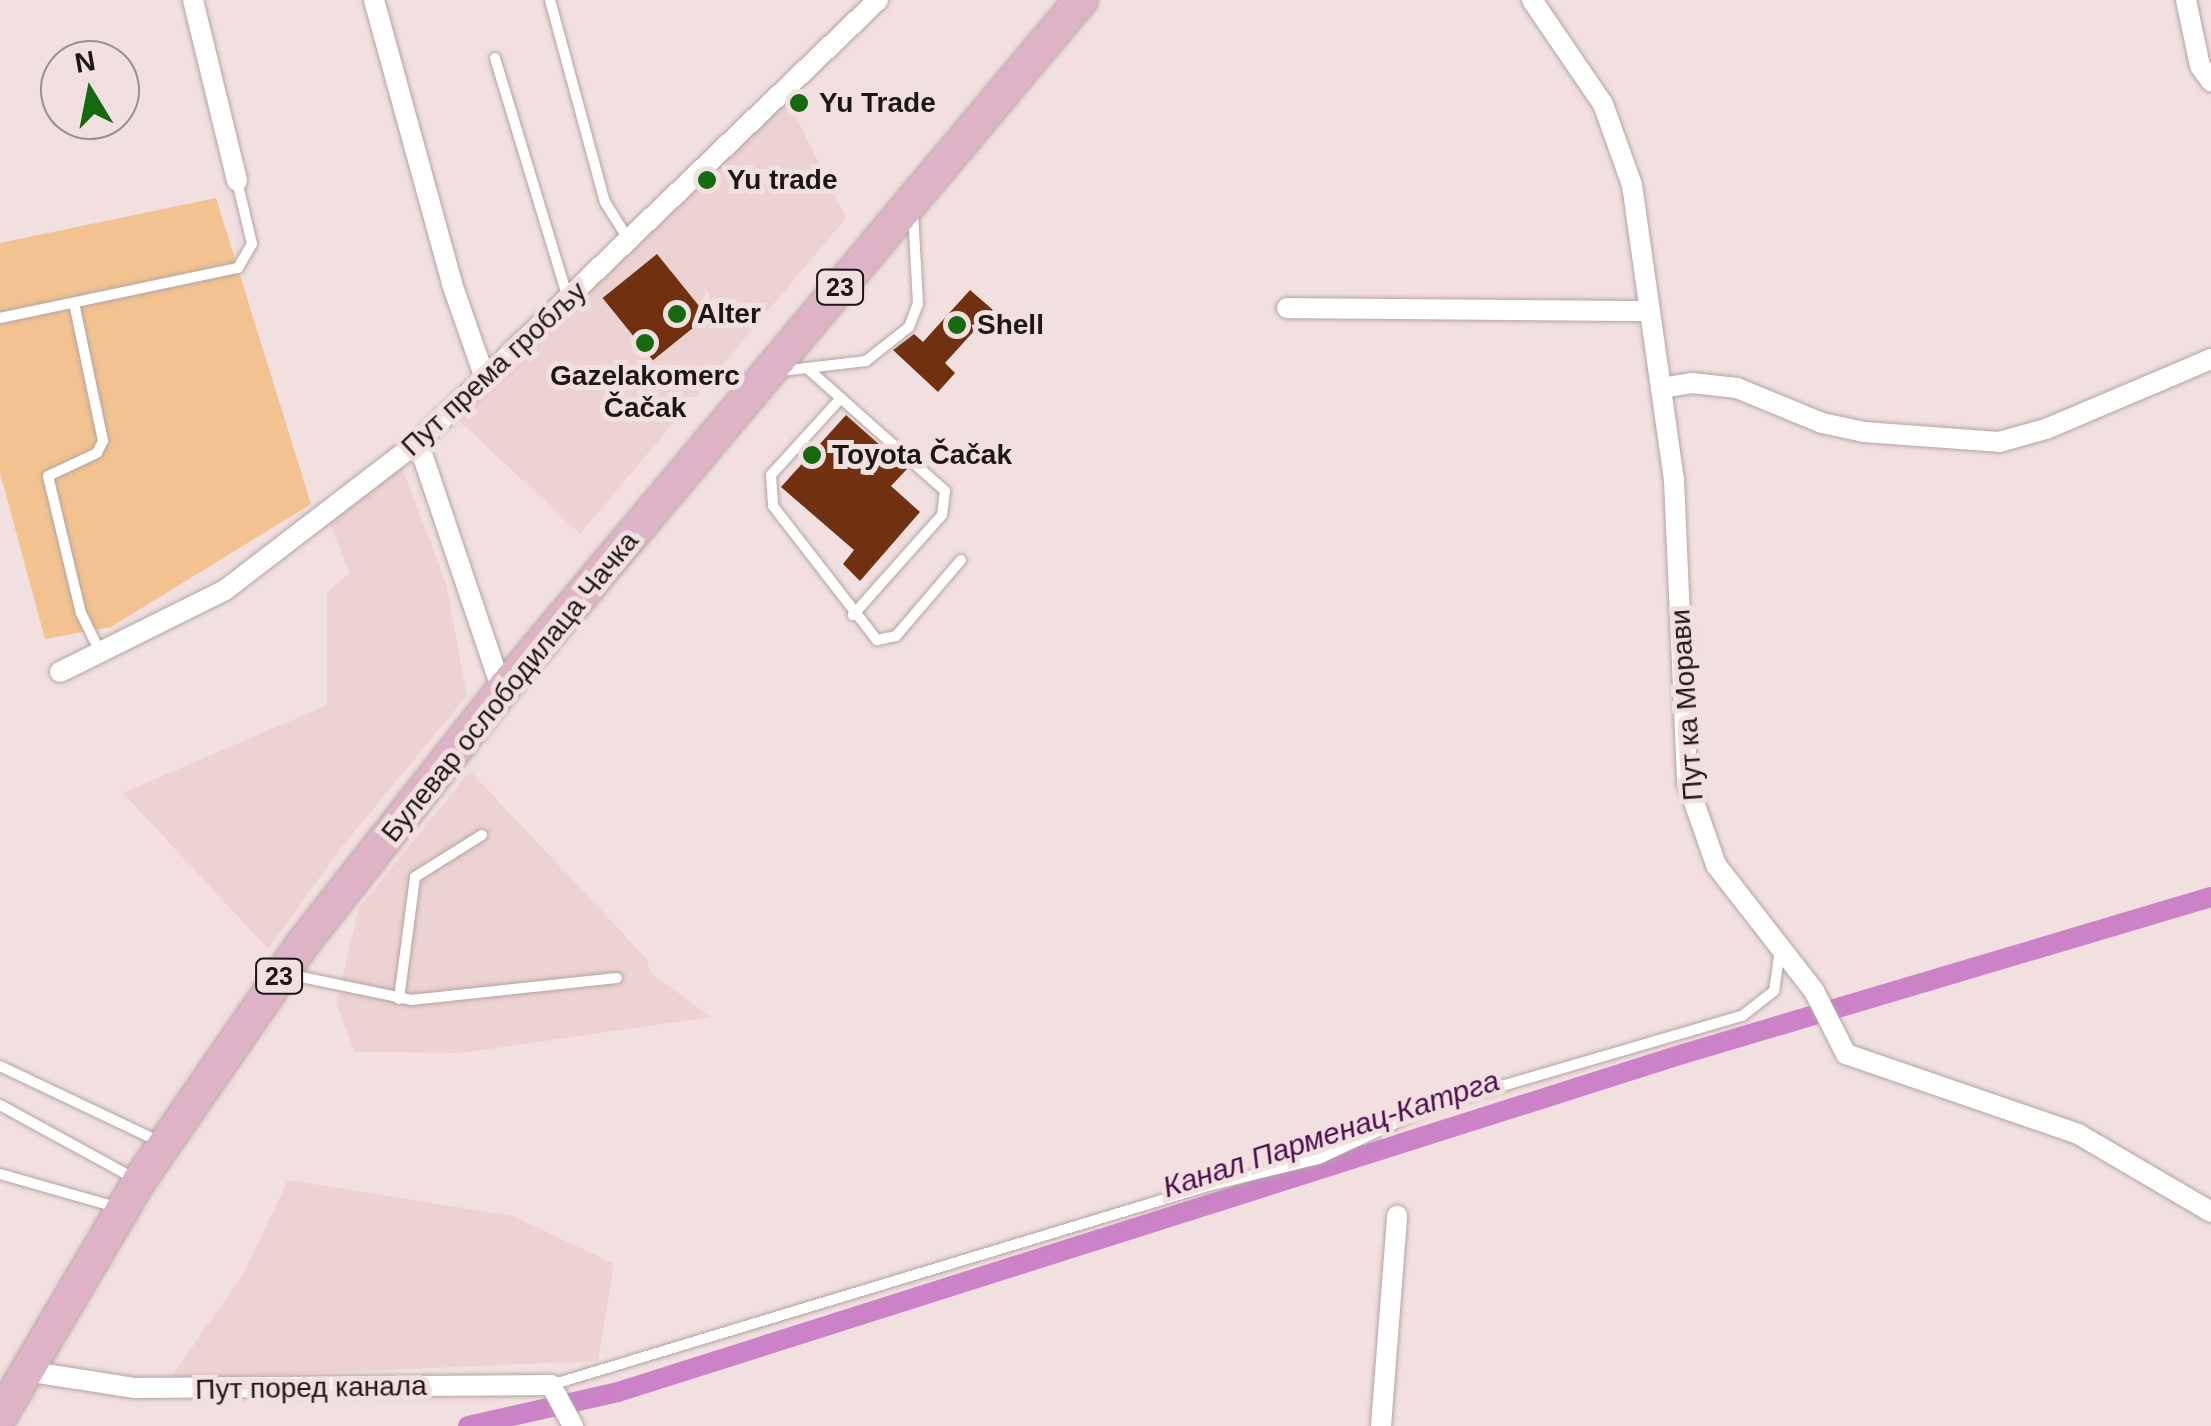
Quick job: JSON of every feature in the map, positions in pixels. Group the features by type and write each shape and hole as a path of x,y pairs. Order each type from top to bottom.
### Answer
{"main road":[{"name":"Булевар ослободилаца Чачка","path":"0,1418 130,1195 281,972 502,690 1081,0"}],"street":[{"path":"192,0 237,181"},
{"path":"374,0 452,284 486,378"},
{"name":"Пут према гробљу","path":"60,672 225,590 418,442 630,243 878,0"},
{"name":"Пут ка Морави","path":"1532,0 1603,104 1623,146 1674,480 1689,796 1716,865 1821,1004 1831,1031 1861,1064 2078,1134 2211,1212"},
{"path":"2186,0 2200,66 2211,80"},
{"path":"1286,308 1650,311"},
{"path":"1661,388 1692,383 1737,388 1836,426 1999,442 2116,402 2211,358"},
{"path":"418,442 502,690"},
{"path":"1381,1426 1397,1216"},
{"name":"Пут поред канала","path":"26,1370 87,1384 157,1389 554,1389"},
{"path":"554,1389 571,1423"}],"lane":[{"path":"550,0 605,202 630,243"},
{"path":"495,58 569,300"},
{"path":"0,318 244,265 252,244 237,181"},
{"path":"768,374 866,361 909,326 918,304 913,201"},
{"path":"74,303 103,440 97,453 48,476 81,613 100,652"},
{"path":"807,368 942,484 946,498 942,515 854,615"},
{"path":"842,398 771,476 768,492 871,638 890,639 960,560"},
{"path":"399,999 415,877 432,860 482,835"},
{"path":"554,1389 1208,1186 1320,1159 1430,1107 1742,1016 1774,991 1780,949"},
{"path":"281,972 399,999 455,1000 617,978"},
{"path":"0,1066 164,1144"},
{"path":"0,1105 130,1195"},
{"path":"0,1174 130,1195"}],"shaded area":[{"path":"786,96 846,218 580,534 455,417"},
{"path":"216,198 311,504 111,627 45,639 0,473 0,243"},
{"path":"402,468 446,583 467,696 344,844 268,949 123,793 327,705 327,592 350,573 328,520"},
{"path":"470,771 646,958 651,973 711,1017 461,1053 355,1052 336,1004 359,908"},
{"path":"288,1180 513,1216 614,1264 598,1361 170,1379 245,1271"}],"building":[{"path":"657,254 707,316 653,360 603,298"},
{"path":"970,290 993,310 945,363 955,373 938,392 893,350 914,334 923,342"},
{"path":"846,415 907,469 891,486 920,512 860,581 843,564 854,550 781,487"}],"waterway":[{"name":"Канал Парменац-Катрга","path":"468,1426 618,1392 1683,1054 2211,897"}],"place":[{"name":"Yu Trade","path":"799,103"},
{"name":"Yu trade","path":"707,180"},
{"name":"Alter","path":"677,314"},
{"name":"Shell","path":"957,325"},
{"name":"Gazelakomerc Čačak","path":"645,343"},
{"name":"Toyota Čačak","path":"812,455"}]}
